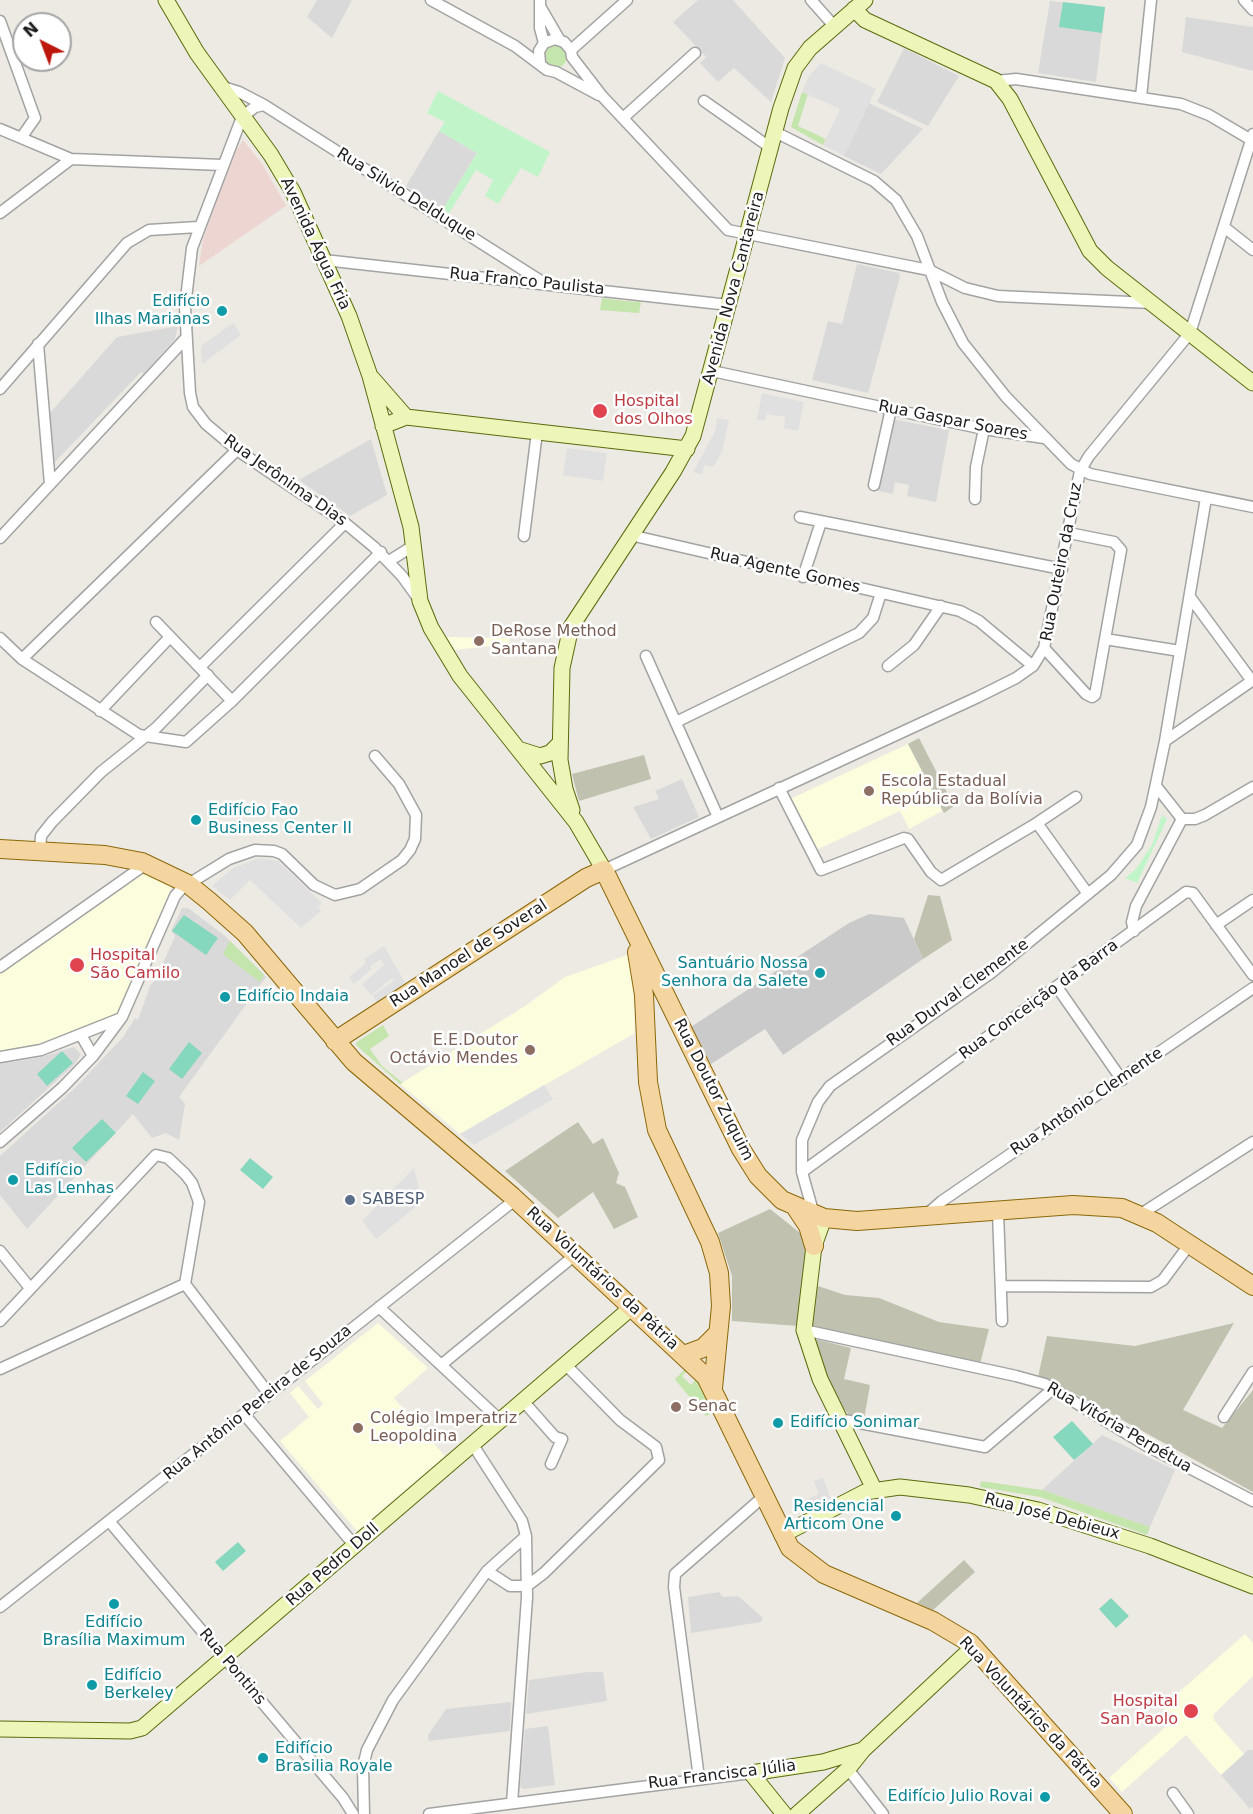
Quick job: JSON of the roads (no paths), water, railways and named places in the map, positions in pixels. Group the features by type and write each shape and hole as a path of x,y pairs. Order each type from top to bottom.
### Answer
{"main road":[{"name":"Avenida Água Fria","path":"166,0 219,86 293,192 358,338 370,376 413,546 420,601 427,620 451,664 528,762"},
{"name":"Avenida Nova Cantareira","path":"576,822 561,773 560,743 566,642 582,607 673,472 697,426 775,132 798,63 860,5"},
{"path":"860,5 865,20 996,81 1010,99 1090,251 1151,303 1253,383"},
{"name":"Avenida Água Fria","path":"370,376 406,417"},
{"path":"383,426 406,417 687,449"},
{"path":"666,447 674,460 673,472"},
{"path":"518,749 540,756 550,753 560,743"},
{"name":"Rua Doutor Zuquim","path":"528,762 576,822 604,870 748,1162 766,1186 796,1208 819,1217 857,1221 1090,1205 1122,1208 1141,1214 1253,1286"},
{"name":"Rua Voluntários da Pátria","path":"0,849 105,855 146,864 188,884 245,933 335,1041 366,1073 516,1199 574,1256 684,1355 713,1388 763,1497 790,1548 824,1574 933,1621 973,1647 1123,1814"},
{"name":"Rua Manoel de Soveral","path":"335,1041 586,878 604,870"},
{"path":"638,939 636,947 643,978 651,1103 665,1150 706,1232 715,1259 721,1292 713,1388"},
{"path":"796,1208 808,1226 814,1246"},
{"path":"819,1217 804,1330 811,1357 874,1489"},
{"name":"Rua Pedro Doll","path":"0,1729 120,1731 142,1728 524,1402 630,1308"},
{"path":"684,1355 703,1348 718,1333"},
{"name":"Rua José Debieux","path":"782,1535 874,1489 900,1487 969,1495 1038,1510 1150,1546 1253,1586"},
{"name":"Rua Francisca Júlia","path":"751,1773 823,1762 862,1750 973,1647"},
{"path":"797,1814 848,1769 862,1750"},
{"path":"823,1762 833,1782"},
{"path":"751,1773 784,1814"}],"street":[{"path":"556,72 567,67 571,54 627,0"},
{"path":"811,0 835,27"},
{"path":"1141,97 1151,0"},
{"path":"1244,0 1253,10"},
{"path":"435,1 515,46 547,70 556,72 602,96"},
{"path":"540,2 542,47 540,63"},
{"path":"540,2 559,39 602,96 728,230 929,270 953,284 998,296 1151,303"},
{"path":"0,21 35,118 21,138"},
{"path":"515,46 542,47 559,39"},
{"path":"623,118 695,53"},
{"path":"996,81 1016,79 1141,97 1193,108 1252,139"},
{"name":"Rua Silvio Delduque","path":"219,86 239,92 264,105 547,285"},
{"path":"704,101 771,148"},
{"path":"242,117 255,107 264,105"},
{"name":"Rua Jerônima Dias","path":"242,117 198,228 186,289 186,338 193,407 206,424 237,450 345,523 381,552 420,601"},
{"path":"0,129 71,159 222,165"},
{"path":"775,132 874,181 896,200 917,236 948,317 963,343 990,379 1044,438"},
{"name":"Rua Outeiro da Cruz","path":"604,870 978,698 1016,678 1033,666 1044,648 1062,569 1080,471 1089,456 1190,333 1252,139"},
{"path":"0,213 71,159"},
{"path":"1224,227 1253,250"},
{"path":"0,389 127,243 149,230 198,228"},
{"name":"Rua Franco Paulista","path":"324,260 729,305"},
{"path":"0,538 186,338"},
{"path":"38,344 50,484"},
{"name":"Rua Gaspar Soares","path":"712,371 984,429 1044,438 1080,471"},
{"path":"874,485 891,409"},
{"path":"975,499 976,467 984,429"},
{"path":"524,536 537,432"},
{"path":"22,659 237,450"},
{"path":"1080,471 1253,507"},
{"name":"Rua Durval Clemente","path":"819,1217 802,1172 802,1140 809,1120 830,1086 991,973 1126,861 1137,845 1145,828 1165,741 1206,498"},
{"path":"800,517 1062,569"},
{"path":"803,577 821,522"},
{"path":"40,851 40,836 52,822 101,772 145,737 204,671 345,523"},
{"path":"1044,648 1092,697 1096,694 1120,547 1114,542 1069,533"},
{"name":"Rua Agente Gomes","path":"630,535 803,577 941,606 979,621 1033,666"},
{"path":"389,561 413,546"},
{"path":"0,638 22,659 100,711 145,737 185,742 192,739 381,552"},
{"path":"676,722 859,633 873,618 881,592"},
{"path":"1165,741 1252,681 1190,597"},
{"path":"888,666 914,645 941,606"},
{"path":"156,622 232,700"},
{"path":"100,711 170,637"},
{"path":"1105,639 1180,651"},
{"path":"646,656 718,817"},
{"path":"0,1143 62,1088 93,1056 122,1017 175,896 188,884 229,859 263,849 282,854 314,885 335,895 360,889 386,873 410,850 415,839 416,815 399,784 375,756"},
{"path":"1156,786 1182,819"},
{"path":"1182,819 1195,819 1204,815 1253,786"},
{"path":"779,788 821,870 904,838 908,839 931,872 941,880 1076,798"},
{"path":"1134,931 1132,922 1136,906 1182,819"},
{"path":"1037,823 1088,894"},
{"path":"0,967 146,864"},
{"name":"Rua Conceição da Barra","path":"802,1172 1189,891 1253,975"},
{"path":"1216,925 1253,900"},
{"path":"1057,987 1122,1080"},
{"name":"Rua Antônio Clemente","path":"922,1218 942,1200 1122,1080 1253,988"},
{"path":"0,1058 41,1050 122,1017"},
{"path":"81,1035 93,1056"},
{"path":"1141,1214 1253,1142"},
{"path":"0,1321 156,1155 168,1158 192,1183 199,1202 185,1284 269,1394"},
{"name":"Rua Antônio Pereira de Souza","path":"0,1607 516,1199"},
{"path":"998,1212 1002,1321"},
{"path":"1001,1286 1151,1287 1163,1280 1189,1245"},
{"path":"0,1251 30,1288"},
{"path":"441,1365 574,1256"},
{"path":"0,1369 185,1284"},
{"path":"379,1307 501,1421"},
{"name":"Rua Vitória Perpétua","path":"804,1330 1016,1376 1054,1388 1147,1446 1253,1501"},
{"path":"487,1571 510,1586 527,1586 640,1480 660,1456 656,1447 620,1420 566,1365"},
{"path":"1224,1417 1253,1372"},
{"path":"839,1419 985,1447 1054,1388"},
{"path":"524,1402 555,1437 562,1439 551,1464"},
{"path":"244,1414 355,1546"},
{"path":"473,1445 522,1521 526,1536 527,1586 512,1803"},
{"path":"699,1778 674,1587 675,1574 763,1497"},
{"name":"Rua Pontins","path":"109,1521 353,1814"},
{"path":"364,1814 363,1767 376,1729 393,1700 487,1571 526,1536"},
{"path":"848,1769 883,1814"},
{"name":"Rua Francisca Júlia","path":"429,1814 751,1773"},
{"path":"1173,1793 1188,1814"}],"place":[{"name":"Edifício Ilhas Marianas","path":"222,311"},
{"name":"Hospital dos Olhos","path":"600,411"},
{"name":"DeRose Method Santana","path":"479,641"},
{"name":"Escola Estadual República da Bolívia","path":"869,791"},
{"name":"Edifício Fao Business Center II","path":"196,820"},
{"name":"Hospital São Camilo","path":"77,965"},
{"name":"Santuário Nossa Senhora da Salete","path":"820,973"},
{"name":"Edifício Indaia","path":"225,997"},
{"name":"E.E.Doutor Octávio Mendes","path":"530,1050"},
{"name":"Edifício Las Lenhas","path":"13,1180"},
{"name":"SABESP","path":"350,1200"},
{"name":"Senac","path":"676,1407"},
{"name":"Edifício Sonimar","path":"778,1423"},
{"name":"Colégio Imperatriz Leopoldina","path":"358,1428"},
{"name":"Residencial Articom One","path":"896,1516"},
{"name":"Edifício Brasília Maximum","path":"114,1604"},
{"name":"Edifício Berkeley","path":"92,1685"},
{"name":"Hospital San Paolo","path":"1191,1711"},
{"name":"Edifício Brasilia Royale","path":"263,1758"},
{"name":"Edifício Julio Rovai","path":"1045,1797"}]}
